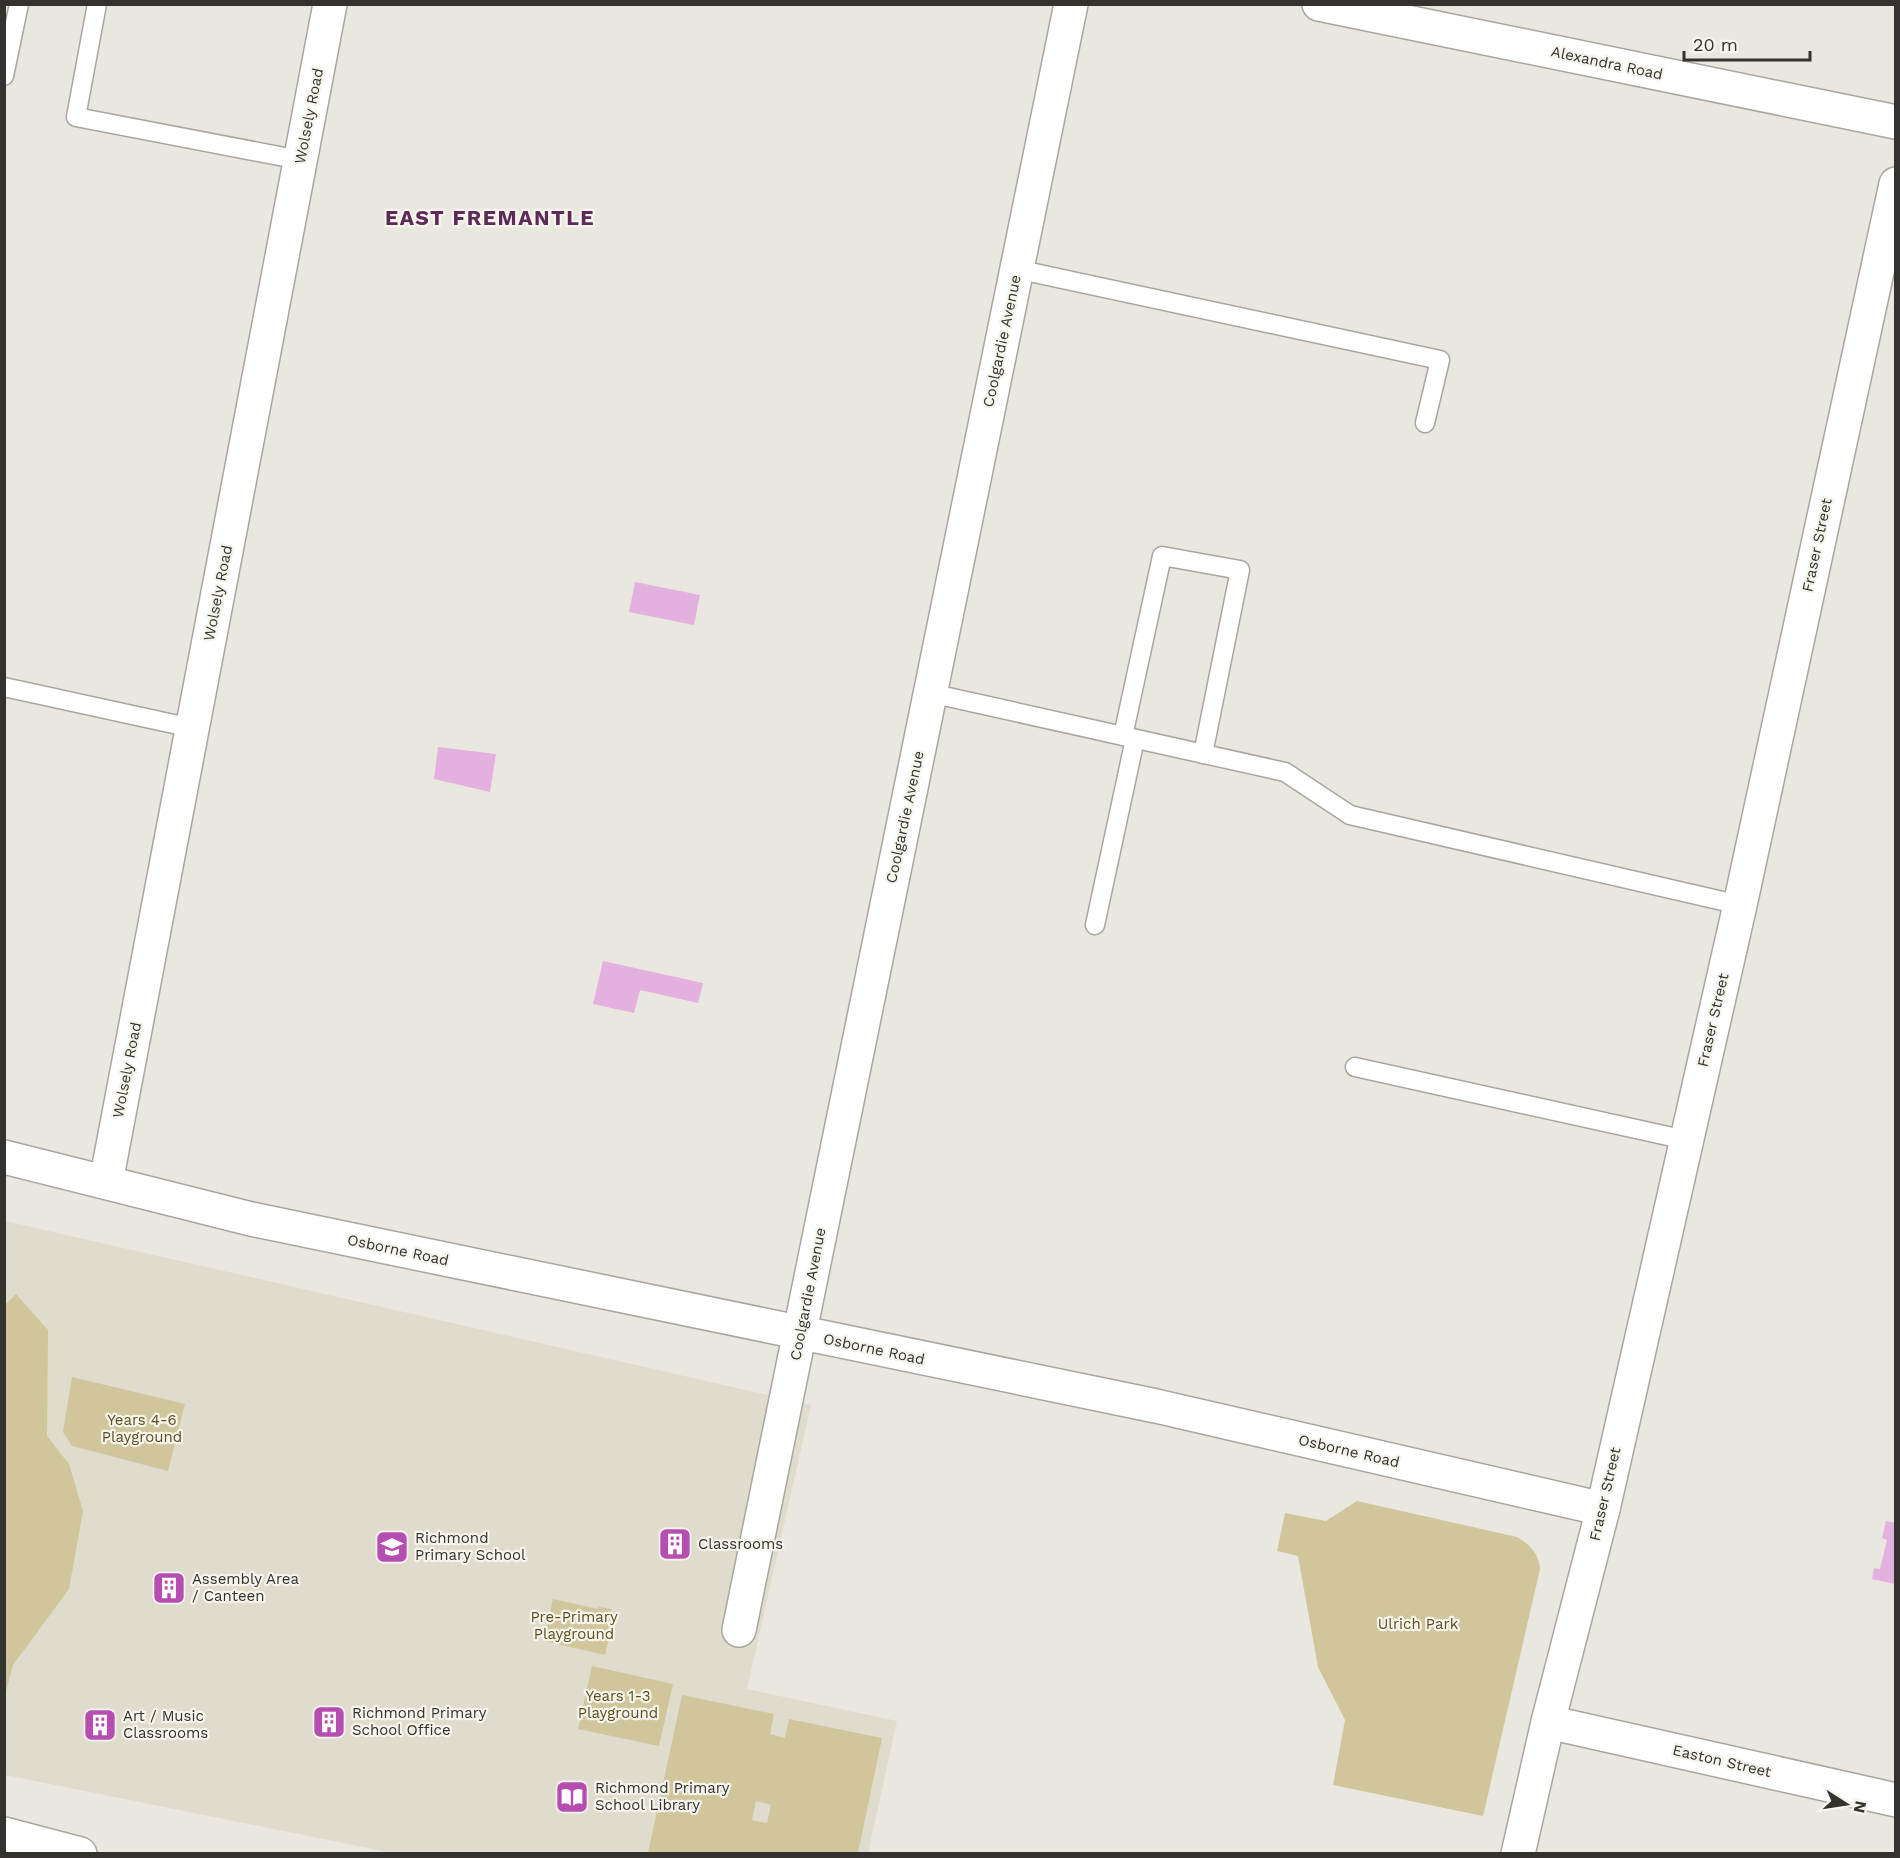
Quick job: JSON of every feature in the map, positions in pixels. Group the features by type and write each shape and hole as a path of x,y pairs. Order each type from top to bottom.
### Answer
{"street":[{"name":"Wolsely Road","path":"106,1182 330,4"},
{"name":"Coolgardie Avenue","path":"739,1630 1071,4"},
{"name":"Alexandra Road","path":"1319,4 1896,122"},
{"name":"Fraser Street","path":"1518,1854 1548,1722 1603,1509 1740,905 1896,184"},
{"name":"Osborne Road","path":"4,1157 251,1219 1156,1406 1603,1509"},
{"name":"Easton Street","path":"1548,1722 1896,1800"},
{"path":"4,1834 80,1854"}],"lane":[{"path":"4,76 19,4"},
{"path":"97,4 75,117 300,160"},
{"path":"1016,269 1440,360 1425,423"},
{"path":"1095,924 1162,556 1239,570 1203,754"},
{"path":"4,687 192,728"},
{"path":"930,693 1285,772 1350,815 1740,905"},
{"path":"1355,1067 1686,1140"}],"shaded area":[{"path":"635,582 700,595 694,625 629,612"},
{"path":"438,747 496,754 490,792 434,779"},
{"path":"603,961 703,983 698,1003 640,990 634,1013 593,1004"},
{"name":"Richmond Primary School","path":"5,1221 811,1405 747,1689 897,1721 868,1853 393,1853 5,1775"},
{"path":"1886,1521 1895,1523 1895,1584 1872,1579 1874,1568 1880,1569 1887,1540 1882,1538"}],"green space":[{"path":"16,1294 48,1330 47,1436 69,1464 83,1511 69,1589 13,1665 5,1695 4,1306"},
{"name":"Years 4-6 Playground","path":"72,1377 185,1404 168,1471 72,1446 63,1432"},
{"name":"Ulrich Park","path":"1357,1501 1517,1537 1530,1546 1538,1558 1540,1569 1483,1816 1333,1785 1345,1720 1318,1667 1298,1556 1277,1551 1285,1513 1326,1521"},
{"name":"Pre-Primary Playground","path":"553,1599 598,1609 599,1607 611,1609 615,1612 605,1655 544,1641"},
{"name":"Years 1-3 Playground","path":"592,1666 673,1684 659,1746 578,1729"},
{"path":"682,1695 774,1714 770,1734 785,1738 789,1719 882,1738 858,1853 648,1853","holes":["756,1801 771,1805 767,1823 752,1820"]}],"place":[{"name":"Classrooms","path":"675,1544"},
{"name":"Richmond Primary School","path":"392,1547"},
{"name":"Assembly Area / Canteen","path":"169,1588"},
{"name":"Richmond Primary School Office","path":"329,1722"},
{"name":"Art / Music Classrooms","path":"100,1725"},
{"name":"Richmond Primary School Library","path":"572,1797"}],"district":[{"name":"EAST FREMANTLE","path":"490,217"}]}
